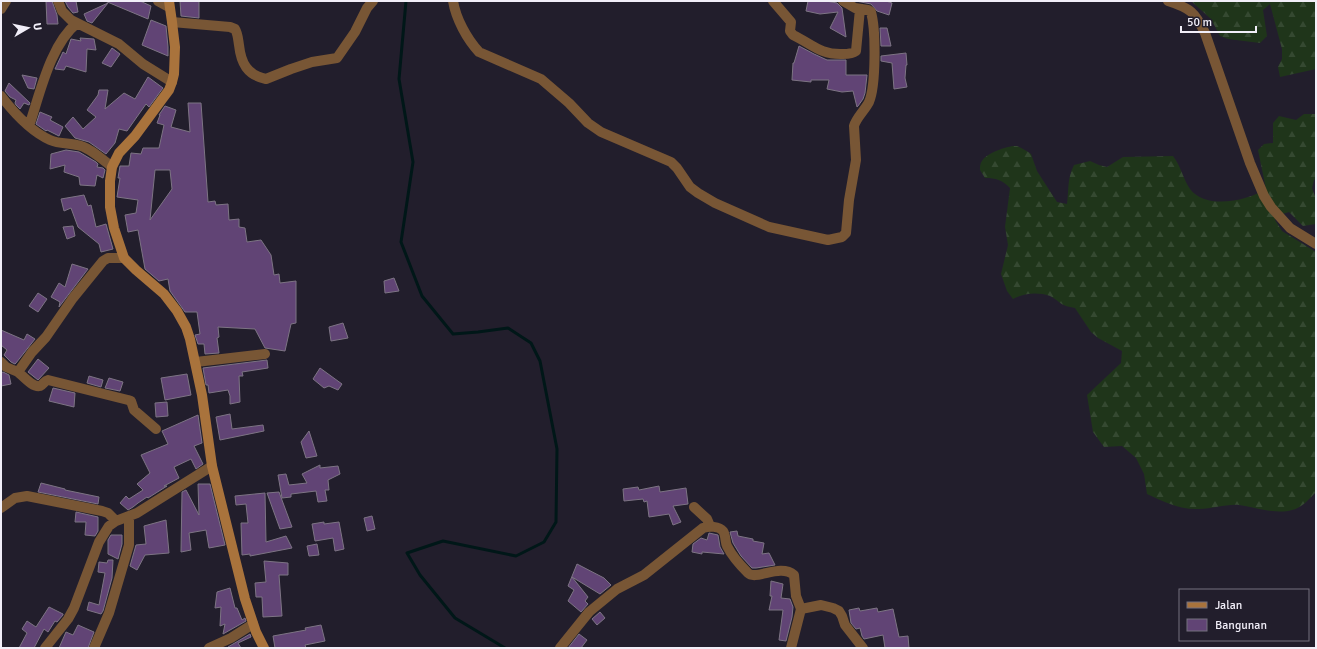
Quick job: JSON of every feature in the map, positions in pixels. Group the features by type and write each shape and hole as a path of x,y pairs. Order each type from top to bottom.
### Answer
{"street":[{"path":"1,9 6,1"},
{"path":"58,1 62,11 67,17 77,24 119,44 143,64 172,82"},
{"path":"158,1 169,4 175,64 172,82 169,90 135,136 119,152 112,167 110,180 110,207 114,228 124,258 164,294 177,311 186,327 196,362 212,466 245,599 264,648"},
{"path":"172,22 230,27 235,29 238,35 240,57 244,64 253,74 266,79 312,62 337,58 355,32 367,8 373,1"},
{"path":"453,1 461,24 472,44 479,52 542,79 569,103 588,123 601,132 671,162 694,190 715,203 769,227 828,240 842,237 846,233 849,200 856,160 854,123 869,102 872,93 874,62 872,13 870,11 855,8 843,1"},
{"path":"773,1 791,22 790,31 793,35 821,51 834,54 852,53 856,51 860,9"},
{"path":"1168,1 1186,7 1194,14 1206,33 1250,164 1264,196 1271,207 1290,228 1316,244"},
{"path":"29,126 58,45 68,31 77,24"},
{"path":"1,96 14,113 49,140 64,144 82,146 112,167"},
{"path":"18,372 32,352 46,337 73,298 103,261 108,258 124,258"},
{"path":"196,362 265,354"},
{"path":"1,362 6,367 18,372 30,383 37,386 40,386 48,380 128,400 132,402 134,410 156,430"},
{"path":"45,648 68,619 74,608 106,530 116,520 129,517 137,513 212,466"},
{"path":"1,508 15,498 27,496 102,511 116,520"},
{"path":"694,507 707,519 710,526"},
{"path":"94,648 108,613 129,545 129,517"},
{"path":"560,648 589,612 617,589 644,575 703,528 710,526 720,529 723,532 727,545 734,558 749,574 756,576 771,571 779,571 794,575 796,596 801,609 791,648"},
{"path":"801,609 821,605 839,611 846,625 863,648"},
{"path":"209,648 231,638 254,624"}],"green space":[{"path":"1191,1 1316,1 1316,69 1280,77 1278,67 1282,59 1282,49 1270,4 1263,10 1267,36 1260,43 1228,39 1220,36 1211,19"},
{"path":"1304,114 1316,114 1316,179 1314,180 1312,188 1316,199 1316,224 1303,226 1289,212 1276,216 1275,220 1282,231 1316,252 1316,492 1305,503 1296,509 1279,512 1239,505 1192,509 1172,505 1147,494 1144,474 1136,458 1122,446 1104,447 1093,432 1087,395 1121,363 1122,351 1098,338 1091,332 1075,308 1068,307 1050,296 1040,294 1027,294 1013,299 1007,291 1001,274 1008,245 1005,227 1010,188 999,180 985,178 980,170 981,163 984,158 998,150 1017,146 1031,154 1037,171 1057,202 1067,204 1069,180 1074,165 1090,161 1107,167 1123,157 1173,156 1190,189 1197,196 1206,200 1216,201 1238,200 1266,189 1258,150 1264,144 1273,143 1273,123 1279,116 1296,120"}],"building":[{"path":"46,1 52,1 57,15 58,24 47,24"},
{"path":"65,1 76,1 78,12 73,13"},
{"path":"105,1 140,1 151,6 148,19"},
{"path":"180,1 199,1 199,18 181,16"},
{"path":"808,1 826,1 837,3 842,8 846,37 830,28 838,12 820,14 806,11"},
{"path":"856,1 886,1 892,3 889,15 877,11 871,4"},
{"path":"108,3 92,23 87,21 84,14"},
{"path":"151,20 166,26 168,56 142,45"},
{"path":"880,28 887,28 891,46 881,46"},
{"path":"80,38 94,39 96,50 87,49 86,72 66,66 64,70 55,69 63,52 66,54 71,39 81,41"},
{"path":"799,46 827,60 846,60 846,75 867,75 865,93 863,99 857,107 853,91 842,92 827,89 829,80 811,80 811,82 792,80 793,63"},
{"path":"112,48 120,54 111,67 102,63"},
{"path":"906,53 907,65 905,78 907,87 894,89 892,63 881,61 881,56"},
{"path":"22,75 37,78 34,89 28,88"},
{"path":"148,77 163,88 149,107 146,104 127,131 119,129 115,143 106,154 89,142 75,138 65,126 73,117 83,129 96,117 87,110 98,95 99,90 108,90 105,109 124,93 135,99"},
{"path":"9,83 30,103 29,105 24,103 20,109 16,105 16,100 10,97 5,91"},
{"path":"188,103 201,103 208,202 215,201 216,205 228,204 229,220 239,219 239,227 245,228 247,242 261,240 271,255 274,275 279,274 280,283 296,281 296,323 291,324 285,351 265,348 255,329 218,327 219,337 217,338 219,353 205,354 204,344 198,344 195,335 200,334 197,312 185,312 170,291 168,279 159,281 145,269 138,230 128,232 125,215 136,213 138,200 117,197 120,166 129,166 131,153 141,154 143,148 159,148 164,125 157,123 159,115 165,106 176,110 171,127 190,132","holes":["155,170 170,170 172,189 150,220"]},
{"path":"40,112 52,117 50,120 63,127 59,136 47,130 46,131 36,124"},
{"path":"66,150 79,152 96,162 98,164 97,167 105,170 103,178 97,175 95,186 80,185 79,177 64,172 65,165 50,169 51,154"},
{"path":"84,195 88,206 91,205 96,227 106,224 113,249 101,252 99,244 78,227 71,208 64,211 61,199"},
{"path":"73,226 75,236 67,239 63,227"},
{"path":"72,264 88,269 59,307 60,302 51,297 59,283 65,287"},
{"path":"394,278 399,291 385,293 384,281"},
{"path":"38,293 47,299 38,312 29,306"},
{"path":"343,323 348,338 331,341 329,327"},
{"path":"1,330 24,340 27,334 35,339 15,364 4,355 7,350 1,345"},
{"path":"38,359 49,368 38,380 28,372"},
{"path":"267,360 268,368 242,372 243,376 239,376 240,402 230,404 228,390 209,393 203,368"},
{"path":"320,368 342,384 338,390 329,386 324,388 313,379"},
{"path":"3,372 9,375 11,384 1,386 1,373"},
{"path":"187,374 191,395 165,400 161,378"},
{"path":"89,376 103,380 101,387 87,383"},
{"path":"109,378 123,382 120,391 105,388"},
{"path":"53,388 75,393 74,407 49,401"},
{"path":"167,402 168,416 156,417 155,403"},
{"path":"230,414 232,429 263,425 264,431 220,440 216,417"},
{"path":"198,415 202,443 194,446 203,464 196,469 191,459 174,467 179,478 128,510 120,503 126,496 129,499 143,490 137,484 150,473 141,455 168,444 162,431"},
{"path":"309,431 317,456 306,458 301,442"},
{"path":"320,465 320,468 338,466 340,474 328,480 329,490 325,490 327,501 318,502 316,491 291,494 291,497 282,498 278,475 286,474 289,485 307,483 302,474"},
{"path":"41,483 99,497 98,504 38,492"},
{"path":"198,484 210,484 225,545 209,548 206,530 189,533 191,550 181,552 182,492 186,490 199,515"},
{"path":"659,486 660,492 686,488 688,504 673,506 681,522 673,525 669,514 649,517 647,501 644,502 643,499 624,501 623,489 638,487 639,490"},
{"path":"279,492 292,527 280,529 267,493"},
{"path":"265,493 266,542 286,536 292,548 250,556 250,554 242,555 241,523 248,523 246,504 236,505 235,496"},
{"path":"76,512 98,517 98,531 95,536 85,535 86,522 75,522"},
{"path":"372,516 375,529 367,531 364,518"},
{"path":"166,520 169,553 145,555 137,570 130,566 136,545 146,544 144,526"},
{"path":"324,522 324,524 339,522 344,549 335,551 333,538 315,541 312,524"},
{"path":"737,531 738,536 764,543 762,554 769,553 775,565 752,568 741,556 733,543 730,532"},
{"path":"709,533 718,535 720,547 724,554 702,552 702,554 692,552 693,544 701,538 707,540"},
{"path":"111,535 122,535 122,544 118,559 108,554 108,540"},
{"path":"317,544 319,555 309,556 307,546"},
{"path":"108,560 113,560 112,578 101,614 87,610 89,602 99,605 105,573 98,572 99,562 107,563"},
{"path":"264,561 288,563 288,575 279,575 282,616 263,617 262,597 256,597 255,583 266,582"},
{"path":"577,564 604,578 611,585 600,594 572,577 588,597 585,601 588,604 581,612 568,601 574,590 568,586"},
{"path":"771,581 783,584 781,598 790,599 793,607 786,641 779,640 783,610 769,610 772,596 770,596"},
{"path":"230,588 235,608 237,608 242,620 245,618 246,621 223,634 225,624 220,626 221,607 215,608 217,592"},
{"path":"49,607 63,615 57,622 55,621 48,632 44,629 34,648 19,648 27,633 22,629 27,621 36,627"},
{"path":"859,608 860,611 877,608 878,612 893,609 899,637 908,636 909,648 885,648 883,635 864,639 860,628 856,629 851,623 849,610"},
{"path":"600,612 605,618 597,625 592,619"},
{"path":"78,625 94,632 88,648 59,648 66,632 73,635"},
{"path":"321,625 325,641 305,645 306,648 275,648 273,636 306,630 305,628"},
{"path":"250,634 251,637 238,643 241,648 228,647"},
{"path":"579,634 587,640 581,648 568,648"}],"waterway":[{"path":"406,1 399,79 413,162 401,242 422,296 453,334 508,328 531,343 540,361 557,449 556,522 544,542 516,556 443,541 407,553 420,575 455,618 505,648"}]}
